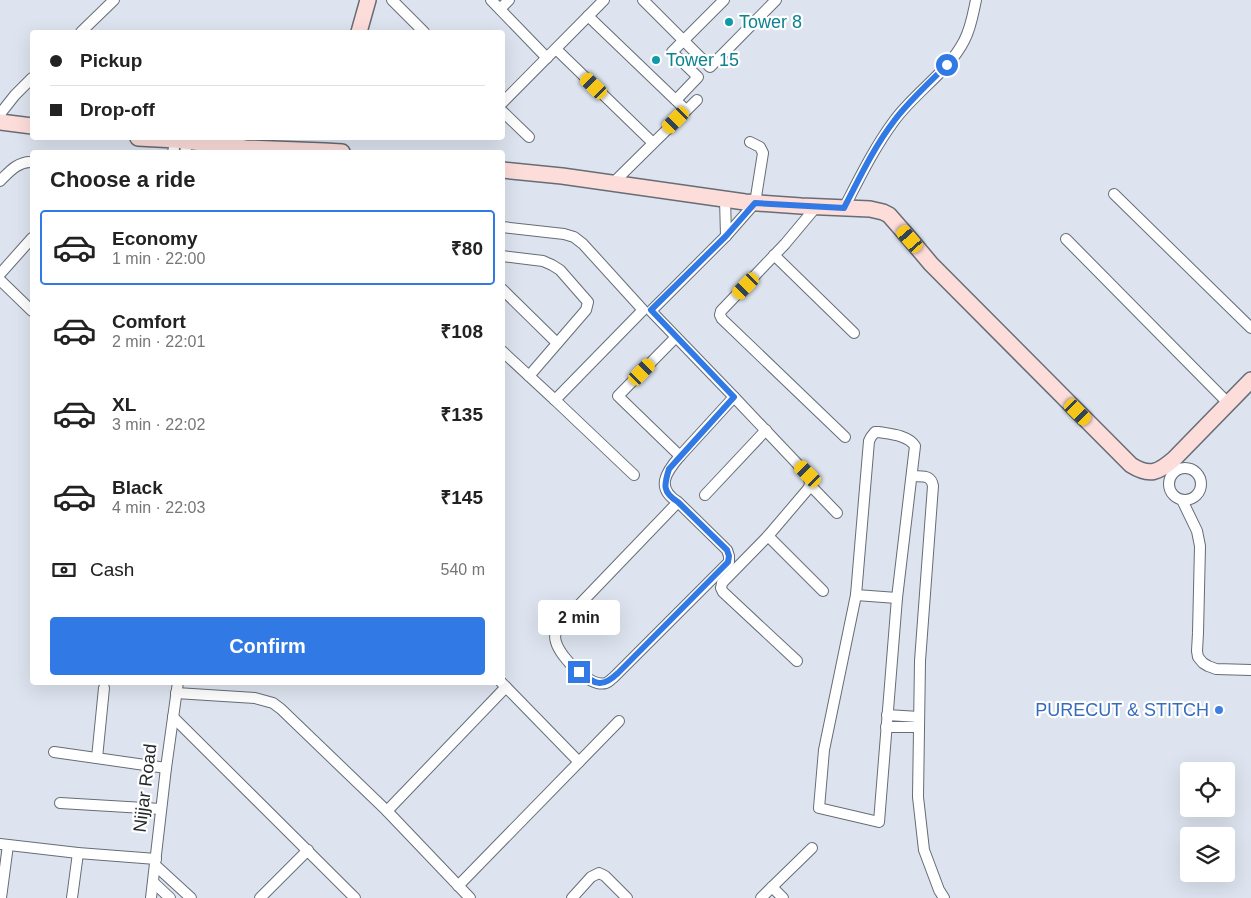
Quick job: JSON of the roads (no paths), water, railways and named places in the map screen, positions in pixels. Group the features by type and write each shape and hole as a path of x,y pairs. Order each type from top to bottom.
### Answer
{"street":[{"path":"83,30 114,0"},
{"path":"359,30 368,0"},
{"path":"392,0 422,30"},
{"path":"490,0 547,58"},
{"path":"500,10 509,0"},
{"path":"505,100 604,0"},
{"path":"643,0 710,67 776,0"},
{"path":"676,100 698,77 672,52 724,0"},
{"path":"844,208 880,141 894,120 947,65 960,47 970,27 976,0"},
{"path":"588,16 686,110"},
{"path":"556,49 653,143"},
{"path":"0,114 30,80"},
{"path":"613,183 697,100"},
{"path":"505,113 529,137"},
{"path":"0,122 30,126"},
{"path":"148,140 181,147 326,147"},
{"path":"750,142 760,147 763,153 755,203 726,236 651,310 808,474 810,479 808,489 768,536 722,583 721,588 797,661"},
{"path":"0,181 16,166 26,161 30,162"},
{"path":"505,170 755,203 870,209 889,215 931,264 1131,466 1147,472 1154,472 1164,467 1174,466 1191,469 1196,472 1201,481 1197,496 1193,499 1182,500 1173,495 1168,485 1174,466 1228,403 1251,380"},
{"path":"1114,194 1251,328"},
{"path":"725,199 726,236"},
{"path":"816,207 720,315 845,437"},
{"path":"505,227 564,234 574,238 583,244 643,310 556,400"},
{"path":"1066,239 1228,403"},
{"path":"0,274 30,240"},
{"path":"774,255 854,334"},
{"path":"505,256 543,261 552,265 560,270 588,300 586,310 529,376"},
{"path":"0,280 30,309"},
{"path":"505,293 557,343"},
{"path":"676,337 618,396 680,456"},
{"path":"505,353 634,475"},
{"path":"678,502 558,627 555,637 558,649 573,666 592,681 606,683 613,678 728,562 727,550 678,502 665,491 665,480 669,469 734,397"},
{"path":"705,495 766,430"},
{"path":"878,432 904,438 914,443 912,476 897,598 879,822 818,808 824,750 856,595 869,441 872,435 878,432"},
{"path":"912,476 929,478 933,486 920,661 918,797 924,850 942,894 930,898"},
{"path":"810,485 837,512"},
{"path":"1182,500 1197,531 1200,546 1198,657 1203,663 1216,669 1251,670"},
{"path":"768,536 824,591"},
{"path":"856,595 897,598"},
{"name":"Nijjar Road","path":"151,898 178,685"},
{"path":"387,811 504,685 579,762"},
{"path":"97,758 104,688"},
{"path":"176,694 255,698 273,703 387,811 470,898"},
{"path":"887,715 919,722"},
{"path":"173,717 355,898"},
{"path":"458,886 619,722"},
{"path":"886,726 919,722"},
{"path":"54,752 166,768"},
{"path":"60,803 161,809"},
{"path":"1,898 4,844 155,862 191,898"},
{"path":"761,898 812,848"},
{"path":"260,898 308,850"},
{"path":"72,898 78,853"},
{"path":"572,898 591,877 599,873 605,876 627,898"},
{"path":"153,882 170,898"},
{"path":"772,887 783,898"}],"place":[{"name":"Tower 8","path":"729,22"},
{"name":"Tower 15","path":"656,60"},
{"name":"PURECUT & STITCH","path":"1219,710"}]}
